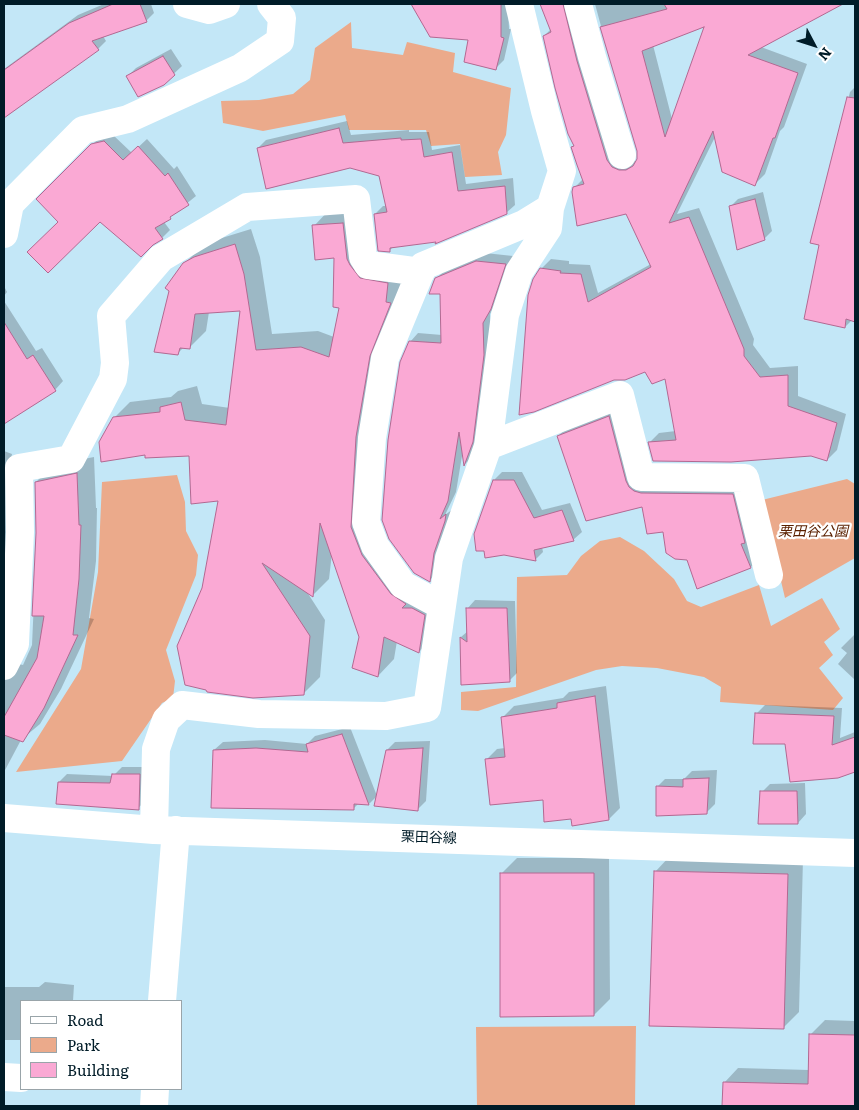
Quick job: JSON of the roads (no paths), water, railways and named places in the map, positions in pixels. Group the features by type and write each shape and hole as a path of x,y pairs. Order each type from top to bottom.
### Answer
{"street":[{"path":"187,4 209,10 226,4"},
{"path":"4,234 10,204 83,130 128,119 240,68 280,41 282,18 271,4"},
{"path":"162,1000 165,830 156,749 166,720 182,705 260,714 386,716 427,708 449,558 488,446 505,315 519,272 548,228 550,208 562,171 545,111 519,4"},
{"path":"578,4 622,155"},
{"path":"4,666 14,644 20,532 19,468 71,459 113,379 116,363 111,316 160,258 247,207 356,198 363,257 368,265 421,272"},
{"path":"442,606 403,584 375,546 366,522 372,438 385,358 423,266 524,224 550,208"},
{"path":"488,446 620,395 641,477 745,478 769,575"},
{"name":"栗田谷線","path":"4,818 165,830 855,852"},
{"path":"4,1076 20,1078"}],"park label":[{"name":"栗田谷公園","path":"813,532"}]}
